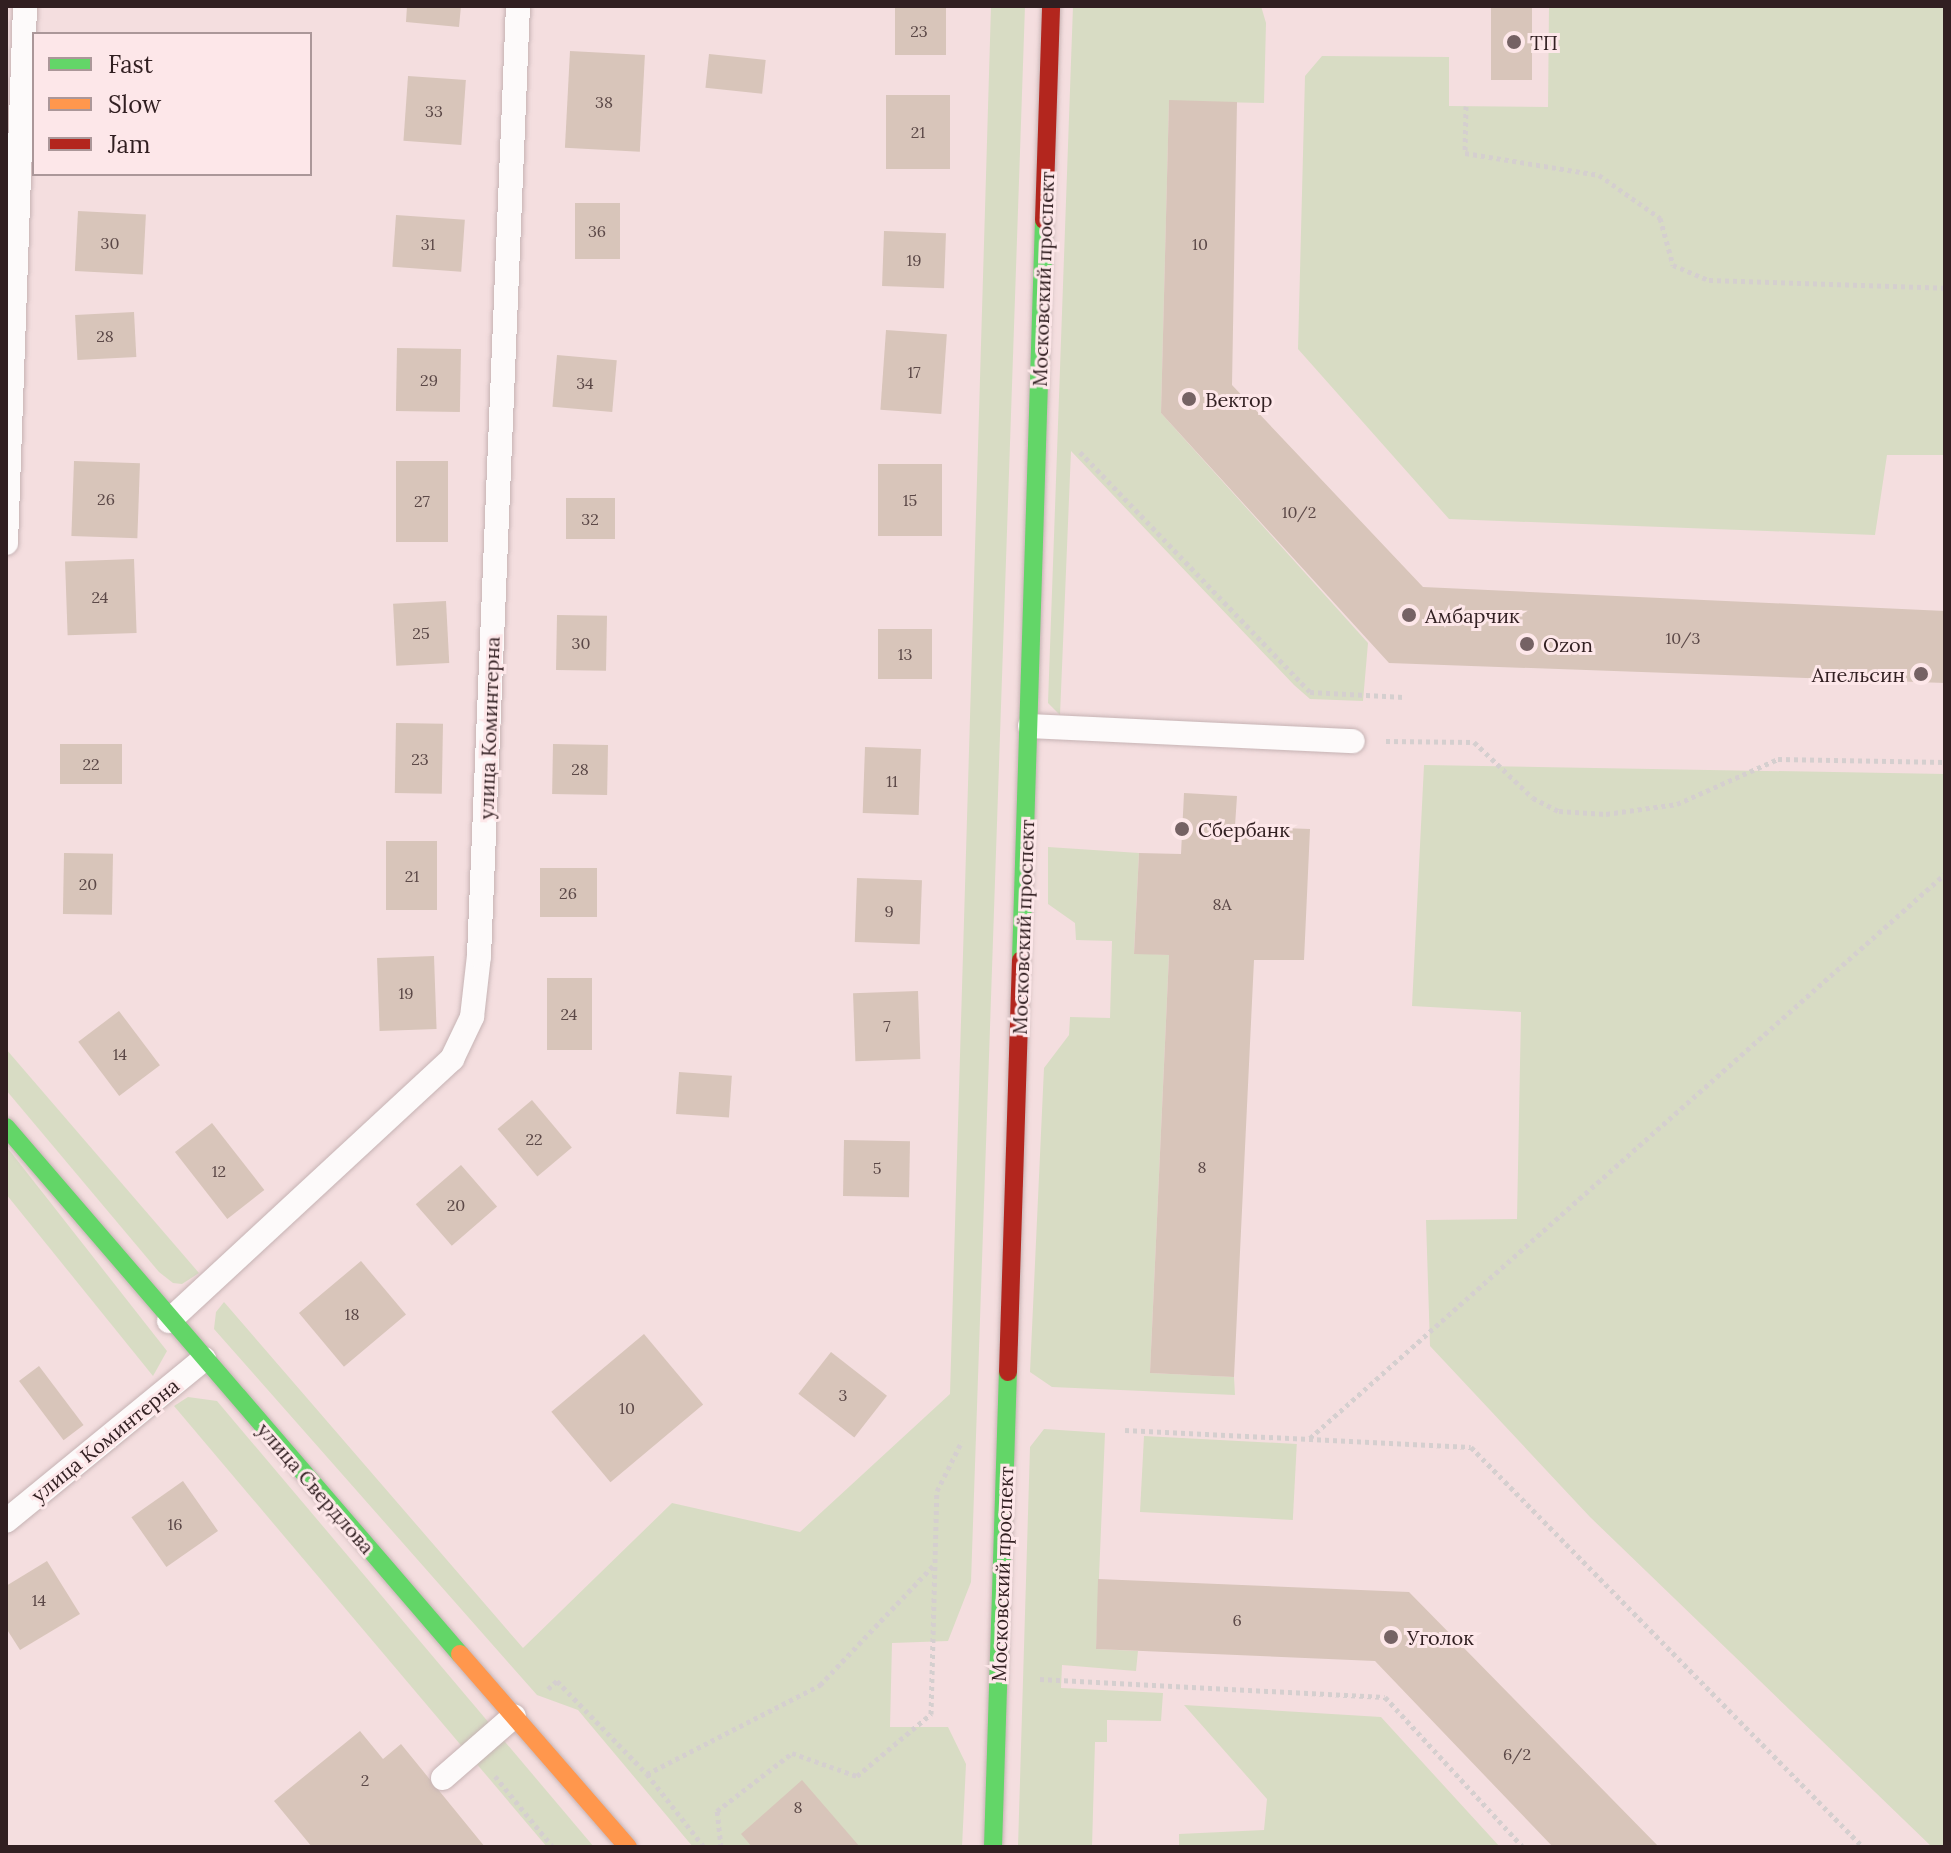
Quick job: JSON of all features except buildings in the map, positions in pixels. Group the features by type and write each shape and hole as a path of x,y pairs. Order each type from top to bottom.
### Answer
{"street":[{"name":"Московский проспект","path":"993,1847 1051,6"},
{"name":"улица Свердлова","path":"6,1127 169,1321 628,1847"}],"lane":[{"path":"6,543 25,6"},
{"name":"улица Коминтерна","path":"169,1321 452,1059 472,1017 479,956 518,6"},
{"path":"1030,726 1353,741"},
{"name":"улица Коминтерна","path":"6,1521 204,1359"},
{"path":"443,1778 514,1716"}],"path":[{"path":"1466,106 1465,153 1599,175 1660,218 1673,265 1709,280 1945,288"},
{"path":"1079,451 1310,692 1404,697"},
{"path":"1353,741 1474,742 1533,798 1559,811 1606,814 1677,804 1778,759 1945,762"},
{"path":"1309,1438 1945,874"},
{"path":"721,1847 717,1811 792,1753 857,1776 931,1714 937,1491 962,1441 962,1426"},
{"path":"1125,1430 1471,1447 1863,1847"},
{"path":"647,1774 820,1685 934,1564"},
{"path":"1035,1678 1385,1697 1523,1847"},
{"path":"514,1716 557,1681 647,1774 704,1847"},
{"path":"474,1751 553,1847"}],"green space":[{"path":"991,6 1025,6 971,1582 948,1641 892,1643 890,1727 948,1727 966,1764 962,1847 693,1847 578,1710 537,1695 214,1329 216,1312 224,1302 523,1648 672,1503 800,1532 950,1394"},
{"path":"1073,6 1261,6 1266,23 1264,103 1169,101 1161,413 1368,643 1363,701 1310,699 1071,451 1060,715 1048,703"},
{"path":"1549,6 1945,6 1945,455 1887,455 1875,535 1449,519 1298,349 1305,76 1322,56 1449,57 1449,106 1548,107"},
{"path":"1424,765 1945,774 1945,1847 1932,1847 1590,1517 1430,1346 1426,1220 1517,1219 1521,1012 1412,1006"},
{"path":"1048,847 1139,853 1134,953 1169,955 1150,1373 1234,1377 1235,1395 1052,1387 1030,1372 1044,1068 1069,1035 1070,1017 1110,1018 1112,941 1076,940 1075,923 1048,904"},
{"path":"6,1049 199,1273 182,1284 173,1283 159,1272 6,1090"},
{"path":"6,1146 167,1351 153,1376 6,1194"},
{"path":"188,1397 217,1401 594,1847 547,1847 174,1406"},
{"path":"1044,1429 1105,1433 1096,1649 1138,1651 1136,1671 1062,1665 1061,1688 1163,1693 1161,1721 1107,1720 1107,1742 1095,1742 1092,1847 1018,1847 1030,1447"},
{"path":"1144,1436 1297,1444 1293,1520 1140,1512"},
{"path":"1184,1705 1381,1717 1500,1847 1179,1847 1179,1834 1264,1830 1267,1799"}],"traffic: fast":[{"path":"1021,960 1044,220"},
{"path":"6,1127 460,1654"},
{"path":"993,1847 1008,1372"}],"traffic: slow":[{"path":"460,1654 628,1847"}],"traffic: jam":[{"path":"1044,220 1051,6"},
{"path":"1008,1372 1021,960"}],"place":[{"name":"ТП","path":"1514,42"},
{"name":"Вектор","path":"1189,399"},
{"name":"Амбарчик","path":"1409,615"},
{"name":"Ozon","path":"1527,644"},
{"name":"Апельсин","path":"1921,674"},
{"name":"Сбербанк","path":"1182,829"},
{"name":"Уголок","path":"1391,1637"}]}
